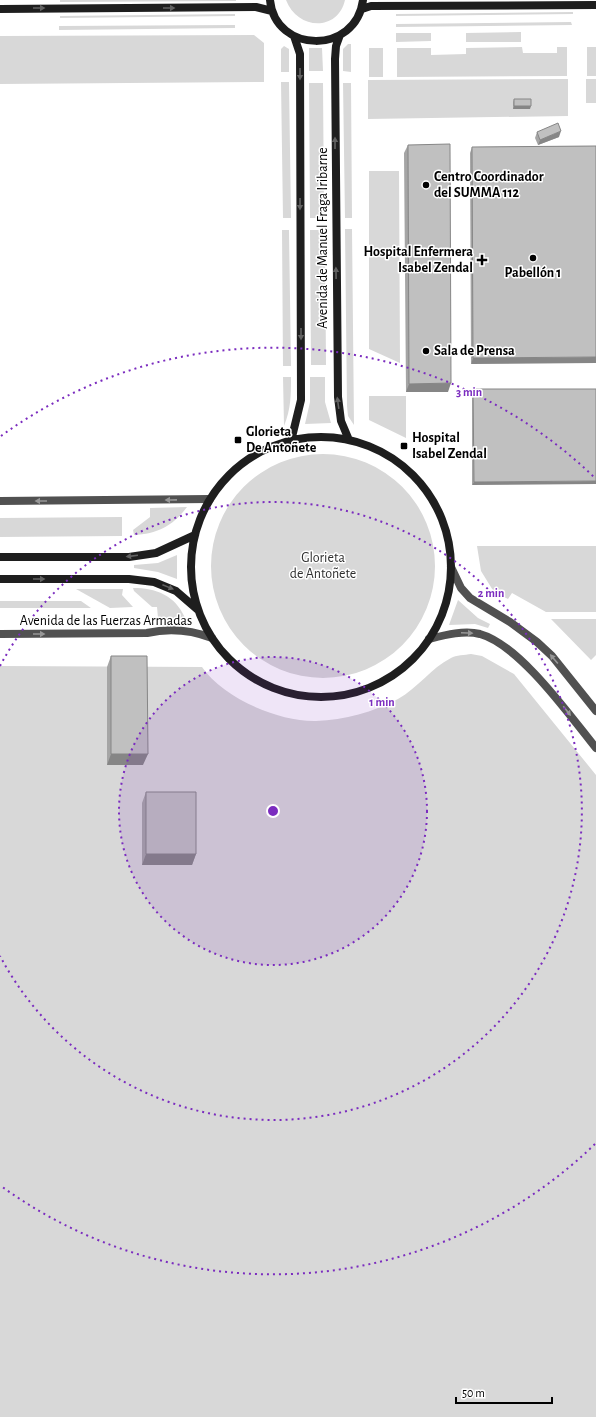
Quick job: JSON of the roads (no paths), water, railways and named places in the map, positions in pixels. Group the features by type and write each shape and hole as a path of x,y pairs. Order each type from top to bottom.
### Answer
{"street":[{"path":"270,0 272,11 281,26 294,36 317,42 328,40 340,35 353,24 362,9 363,0"},
{"path":"362,9 371,6 596,5"},
{"path":"0,9 256,7 272,11"},
{"name":"Avenida de Manuel Fraga Iribarne","path":"340,35 336,46 335,59 338,397 341,421 349,440"},
{"name":"Avenida de Manuel Fraga Iribarne","path":"291,441 301,400 300,54 294,36"},
{"path":"320,437 349,440 379,450 395,460 423,486 442,519 448,537 451,567 449,593 441,617 429,639 405,666 374,685 356,691 320,696 284,691 251,676 236,665 212,638 199,610 194,592 191,573 195,535 199,521 210,499 227,477 249,459 274,446 291,441 320,437"},
{"path":"0,501 210,499"},
{"path":"0,557 129,557 156,553 195,535"},
{"path":"451,567 461,588 470,598 510,622 537,642 552,656 596,711"},
{"name":"Avenida de las Fuerzas Armadas","path":"0,579 129,579 154,582 176,591 199,610"},
{"name":"Avenida de las Fuerzas Armadas","path":"0,634 147,633 155,631 189,631 212,638"},
{"path":"429,639 454,633 480,634 498,642 531,670 596,748"}],"place":[{"name":"Centro Coordinador del SUMMA 112","path":"426,185"},
{"name":"Pabellón 1","path":"533,258"},
{"name":"Hospital Enfermera Isabel Zendal","path":"482,260"},
{"name":"Sala de Prensa","path":"426,351"},
{"name":"Glorieta De Antoñete","path":"238,440"},
{"name":"Hospital Isabel Zendal","path":"404,446"}],"park label":[{"name":"Glorieta de Antoñete","path":"323,566"}]}
